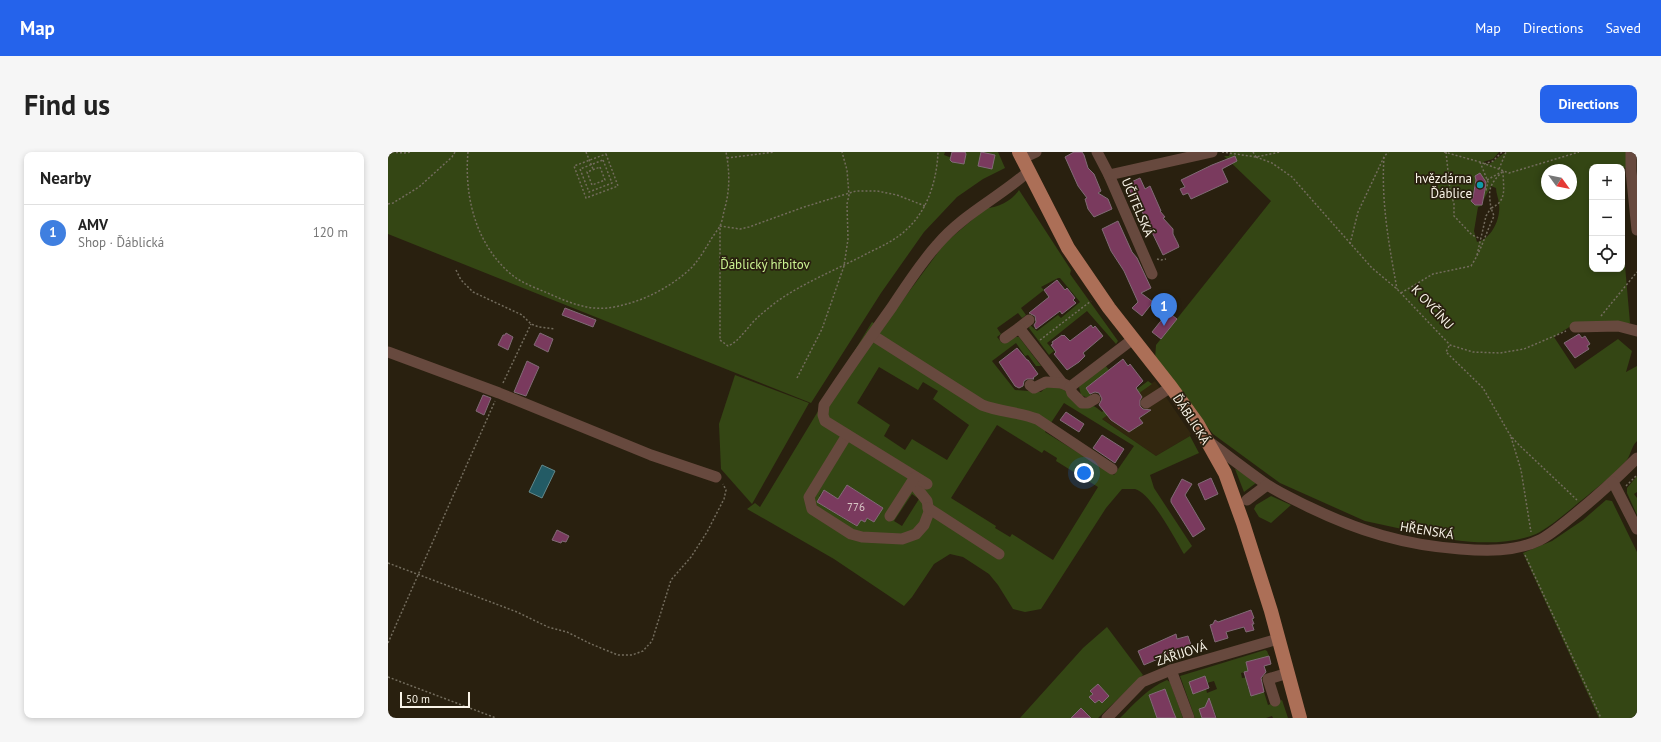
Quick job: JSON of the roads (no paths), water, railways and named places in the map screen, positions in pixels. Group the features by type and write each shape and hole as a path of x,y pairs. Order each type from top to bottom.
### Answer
{"main road":[{"name":"ĎÁBLICKÁ","path":"1026,154 1029,171 1068,248 1109,308 1171,387 1197,423 1225,473 1238,504 1300,718"}],"street":[{"name":"UČITELSKÁ","path":"1097,152 1109,175 1152,274"},
{"path":"1631,152 1634,171 1637,230"},
{"path":"1109,175 1216,153"},
{"path":"927,484 914,480 847,434 825,421 823,415 824,405 937,245 963,219 1015,184 1029,171"},
{"path":"1005,338 1029,320"},
{"path":"1575,327 1618,326 1637,331"},
{"path":"1019,328 1032,346 1082,403 1094,399"},
{"path":"872,335 982,405 992,409 1026,415 1037,419 1112,468"},
{"path":"1030,385 1034,388 1046,382 1066,385 1133,339"},
{"path":"388,352 499,393 651,455 716,477"},
{"path":"1146,403 1171,387"},
{"path":"847,434 809,497 812,509 851,534 862,537 902,539 916,534 924,525 929,512 927,501 914,480"},
{"name":"HŘENSKÁ","path":"1207,440 1267,485 1295,500 1349,525 1377,535 1398,540 1434,546 1484,551 1527,547 1554,531 1613,482 1637,458"},
{"path":"890,516 914,480"},
{"path":"1613,482 1637,530"},
{"path":"1247,500 1267,485"},
{"path":"928,508 999,554"},
{"name":"ZÁŘIJOVÁ","path":"1107,718 1142,682 1171,670 1278,638"},
{"path":"1171,670 1189,718"},
{"path":"1275,700 1268,679 1288,673"}],"water":[{"path":"542,465 555,471 542,498 529,492"}],"place":[{"name":"hvězdárna Ďáblice","path":"1480,185"},
{"name":"AMV","path":"1164,326"}],"park label":[{"name":"Ďáblický hřbitov","path":"765,264"}]}
